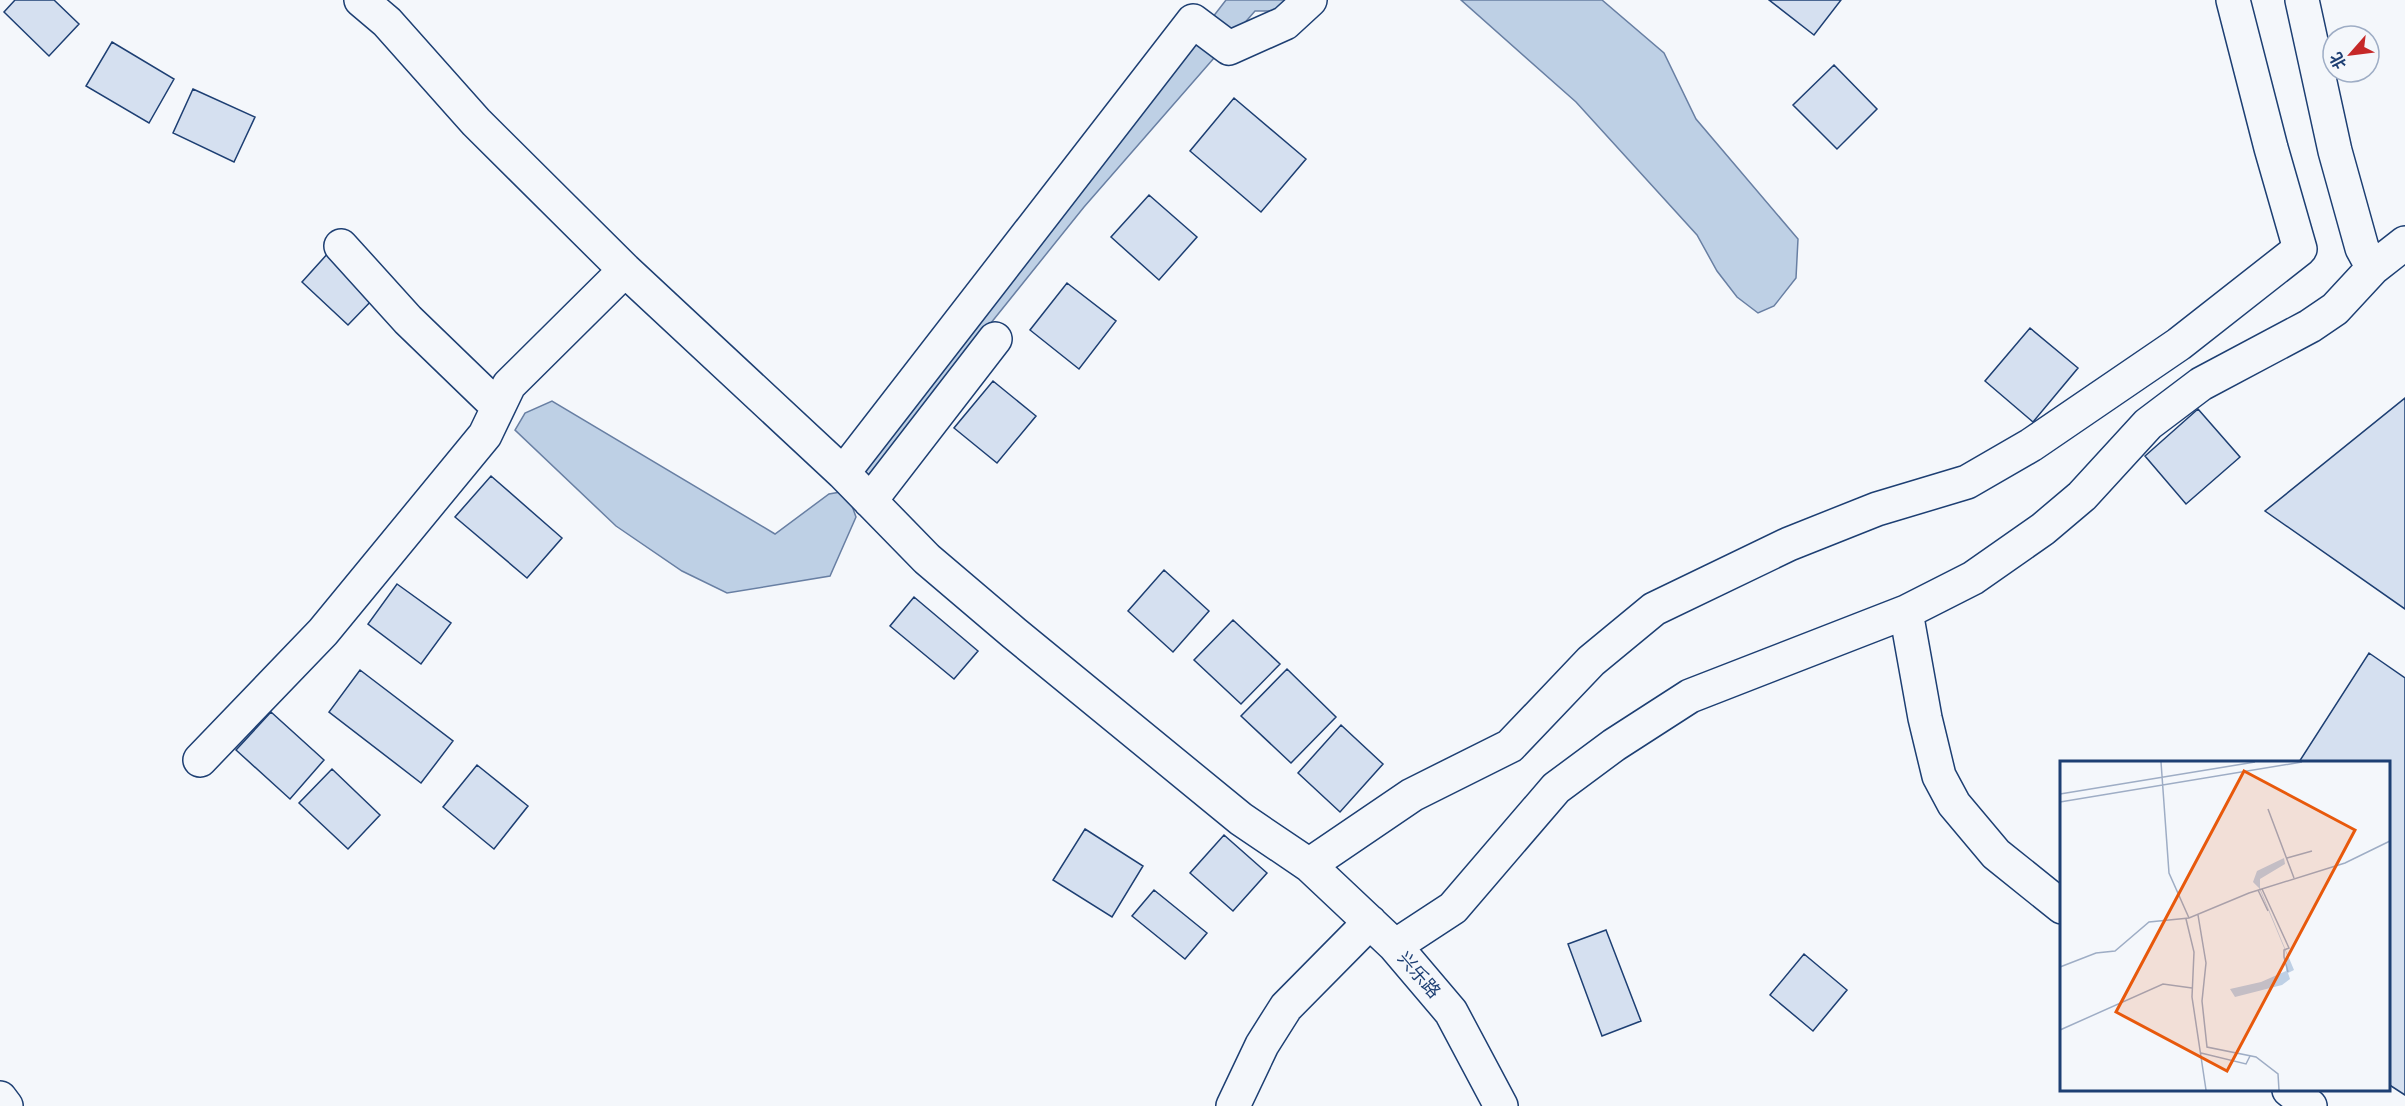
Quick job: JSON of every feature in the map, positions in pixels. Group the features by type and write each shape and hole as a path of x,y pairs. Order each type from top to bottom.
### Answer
{"street":[{"name":"兴乐路","path":"361,0 387,22 476,122 625,270 843,473 927,559 1023,641 1241,819 1309,866 1395,946 1451,1012 1501,1106"},
{"path":"843,473 1193,21 1229,48 1285,23 1310,0"},
{"path":"1309,866 1412,795 1510,746 1591,661 1654,609 1811,536 1877,509 1966,482 2031,445 2179,344 2300,249 2233,0"},
{"path":"2302,0 2334,151 2362,248 2373,268"},
{"path":"1395,946 1454,908 1556,788 1614,745 1690,696 1906,612 1973,578 2043,529 2082,496 2148,424 2201,384 2310,326 2335,309 2373,268 2405,243"},
{"path":"341,246 408,320 498,407"},
{"path":"200,760 323,632 485,435 509,385 625,270"},
{"path":"870,501 995,339"},
{"path":"1906,612 1925,718 1939,776 1944,786 1954,804 1996,854 2060,906"},
{"path":"1233,1106 1262,1045 1286,1007 1370,922"},
{"path":"2291,1091 2310,1106"},
{"path":"0,1098 6,1106"}],"water":[{"path":"1226,0 1288,0 1276,11 1255,11 1084,207 962,359 851,503 856,517 830,576 727,593 682,571 616,526 515,430 525,413 552,401 775,534 829,494 846,491"},
{"path":"1461,0 1602,0 1664,53 1696,119 1798,239 1796,278 1774,306 1758,313 1737,297 1717,271 1697,235 1576,102"}],"building":[{"path":"15,0 54,0 79,24 49,56 4,12"},
{"path":"1769,0 1841,0 1814,35"},
{"path":"112,42 174,79 149,123 86,86"},
{"path":"1834,65 1877,109 1837,149 1793,105"},
{"path":"193,89 255,117 234,162 173,133"},
{"path":"1234,98 1306,159 1261,212 1190,151"},
{"path":"1149,195 1197,237 1159,280 1111,237"},
{"path":"330,251 377,295 348,325 302,282"},
{"path":"1067,283 1116,321 1079,369 1030,330"},
{"path":"2030,328 2078,368 2033,422 1985,381"},
{"path":"993,381 1036,416 997,463 954,428"},
{"path":"2405,398 2405,609 2265,511"},
{"path":"2198,409 2240,457 2186,504 2145,456"},
{"path":"491,476 562,538 527,578 455,517"},
{"path":"1164,570 1209,611 1173,652 1128,611"},
{"path":"397,584 451,623 421,664 368,624"},
{"path":"914,597 978,651 954,679 890,626"},
{"path":"1233,620 1280,664 1241,704 1194,660"},
{"path":"2369,653 2405,678 2405,1095 2390,1085 2390,761 2300,761"},
{"path":"1287,669 1336,717 1291,763 1241,716"},
{"path":"360,670 453,741 421,783 329,712"},
{"path":"271,712 324,760 290,799 236,750"},
{"path":"1341,725 1383,764 1340,812 1298,773"},
{"path":"477,765 528,806 494,849 443,807"},
{"path":"332,769 380,815 348,849 299,803"},
{"path":"1085,829 1143,866 1112,917 1053,880"},
{"path":"1224,835 1267,873 1233,911 1190,873"},
{"path":"1154,890 1207,933 1185,959 1132,916"},
{"path":"1606,930 1641,1021 1602,1036 1568,944"},
{"path":"1804,954 1847,990 1813,1031 1770,995"}]}
